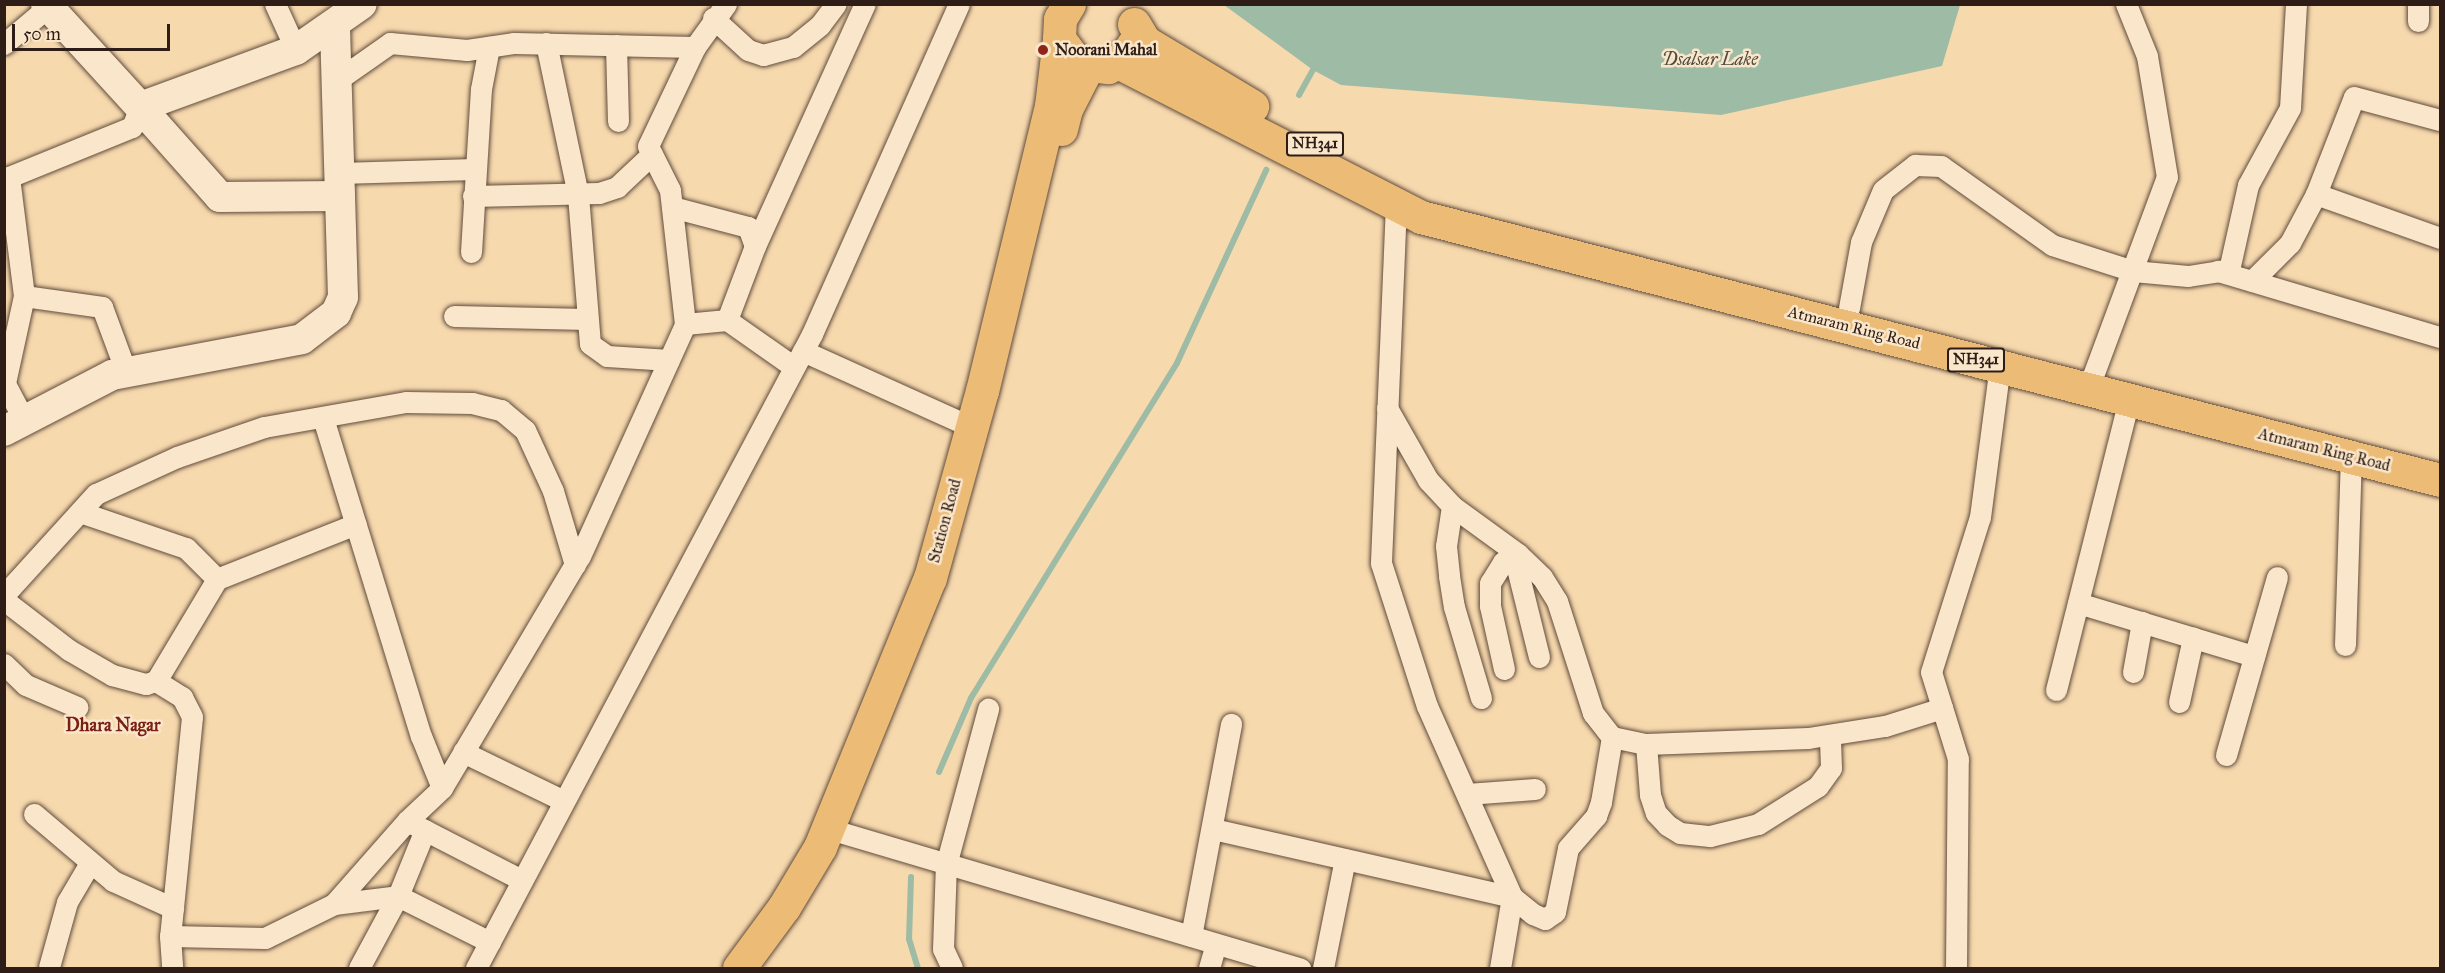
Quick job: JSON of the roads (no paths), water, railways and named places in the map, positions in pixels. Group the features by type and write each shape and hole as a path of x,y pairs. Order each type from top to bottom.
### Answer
{"main road":[{"name":"NH341","path":"1062,17 1069,57 1103,65 1132,45 1129,14"},
{"name":"Atmaram Ring Road","path":"1129,14 1145,42 1416,204 1511,240"},
{"name":"Station Road","path":"739,969 784,908 820,847 930,578 971,428 1051,106 1062,17"},
{"name":"Atmaram Ring Road","path":"1103,65 1421,217 2440,480"},
{"name":"Station Road","path":"759,969 798,916 843,833 945,583 997,395 1066,109 1103,65"}],"street":[{"path":"275,4 296,50"},
{"path":"335,27 344,297 336,313 322,326 302,339 112,375 14,424 5,383 24,296 7,178 132,127 140,107 296,50 335,27 362,4"},
{"path":"170,936 264,938 334,904 416,825 442,788 575,565 685,324 670,190 648,146 695,47 720,11 748,50 763,55 793,46 820,25 836,4"},
{"path":"727,320 755,246 865,4"},
{"path":"476,969 798,359 959,4"},
{"path":"2088,389 2167,177 2146,56 2126,4"},
{"path":"1849,308 1861,242 1883,190 1915,165 1941,166 2052,245 2133,271 2188,276 2229,270 2248,185 2290,108 2296,4"},
{"path":"4,44 47,6 220,197 474,169"},
{"path":"336,81 390,43 467,50 489,46 546,43 695,47"},
{"path":"546,43 578,195 590,344 597,352 618,357 669,360"},
{"path":"616,45 618,122"},
{"path":"471,252 474,169 489,46"},
{"path":"2252,281 2290,243 2316,194 2354,97 2440,120"},
{"path":"474,196 578,195 617,187 652,154"},
{"path":"2316,194 2440,238"},
{"path":"1396,204 1381,563 1427,706 1512,897 1500,969"},
{"path":"672,207 748,227 755,246"},
{"path":"2218,271 2440,337"},
{"path":"24,296 102,307 126,372"},
{"path":"454,316 587,319"},
{"path":"685,324 727,320 798,359 971,428"},
{"path":"1956,969 1958,759 1931,672 1980,517 2000,366"},
{"path":"2056,690 2129,400"},
{"path":"4,595 96,494 177,457 264,427 323,418 369,406 406,402 472,403 501,410 525,430 538,452 575,565"},
{"path":"1387,408 1428,480 1452,506 1542,577 1557,601 1593,713 1612,737 1646,744 1830,735 1885,726 1942,708"},
{"path":"323,418 421,736 442,788"},
{"path":"2345,645 2351,457"},
{"path":"1452,506 1446,546 1449,576 1454,607 1481,698"},
{"path":"80,512 186,548 217,579"},
{"path":"156,681 217,579 356,524"},
{"path":"1516,555 1539,657"},
{"path":"1504,669 1489,592 1494,573 1516,555"},
{"path":"2226,755 2277,577"},
{"path":"4,600 69,650 112,675 139,684 156,681 182,697 192,717 170,936 172,969"},
{"path":"2078,603 2254,656"},
{"path":"2133,672 2142,622"},
{"path":"2179,702 2193,638"},
{"path":"4,664 26,686 77,707"},
{"path":"952,969 943,949 946,865 988,709"},
{"path":"1191,936 1231,724"},
{"path":"1646,744 1650,795 1656,813 1666,825 1680,832 1710,836 1758,824 1818,786 1831,768 1830,735"},
{"path":"1213,829 1512,897 1540,919 1555,912 1569,848 1596,816 1602,802 1612,737"},
{"path":"463,752 564,801"},
{"path":"1467,794 1536,789"},
{"path":"34,814 113,881 173,908"},
{"path":"416,825 522,880"},
{"path":"359,969 398,896 416,825"},
{"path":"843,833 1300,969"},
{"path":"1323,969 1345,859"},
{"path":"49,967 68,902 90,863"},
{"path":"334,904 398,896 490,942"},
{"path":"1209,969 1216,944"}],"water":[{"name":"Dsalsar Lake","path":"1224,5 1960,5 1942,66 1721,115 1341,85 1313,70"}],"waterway":[{"path":"1299,95 1313,70"},
{"path":"939,772 971,698 1177,363 1266,170"},
{"path":"911,877 909,939 918,968"}],"place":[{"name":"Noorani Mahal","path":"1043,50"}],"district":[{"name":"Dhara Nagar","path":"113,725"}]}
